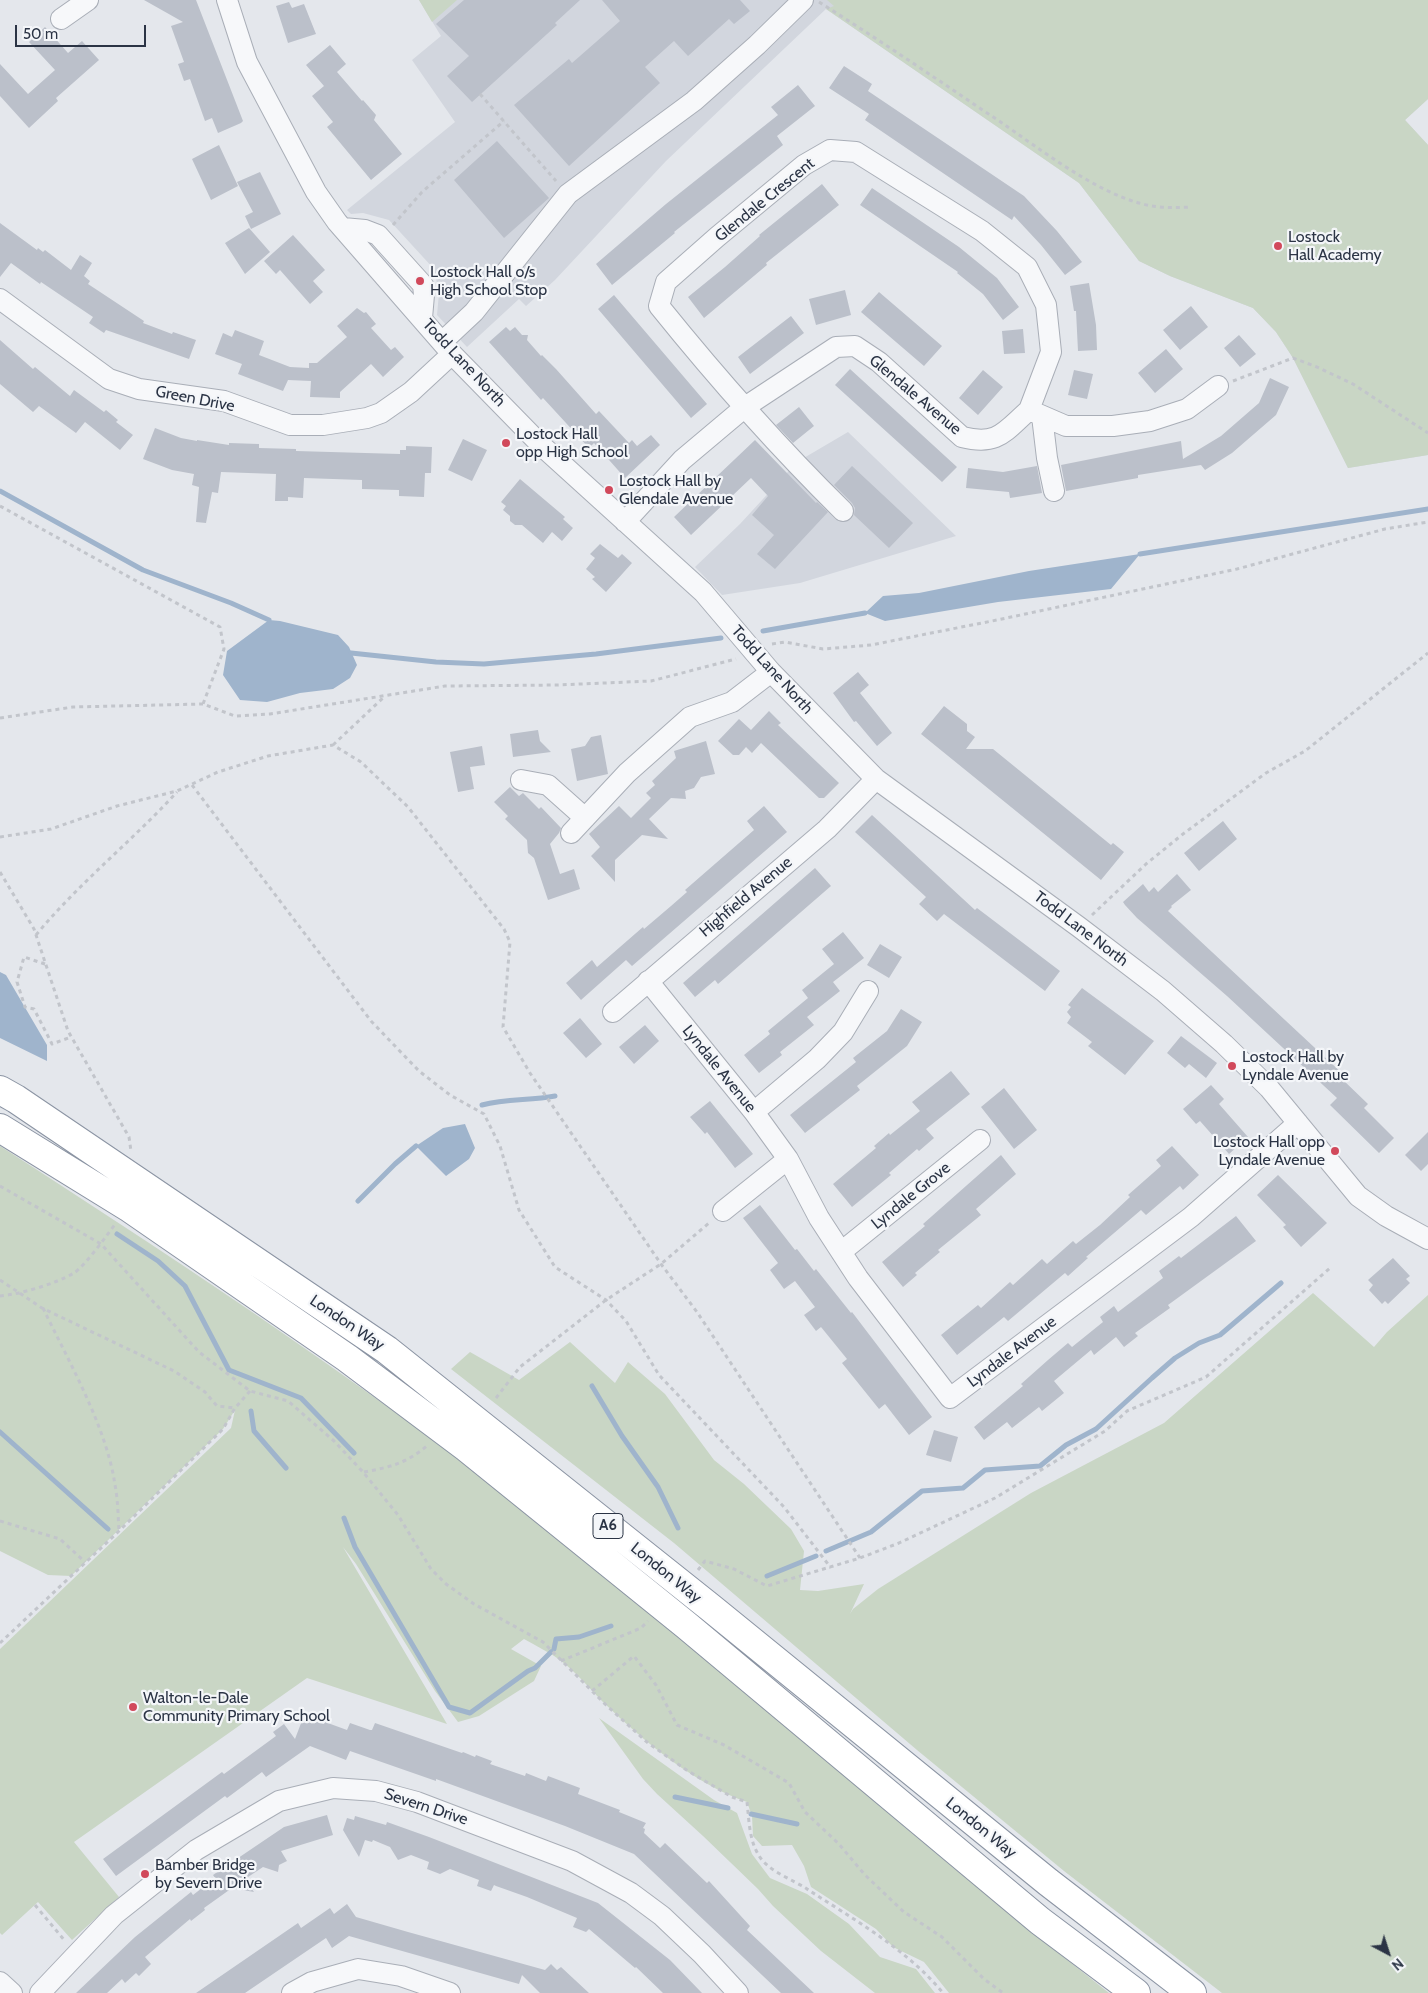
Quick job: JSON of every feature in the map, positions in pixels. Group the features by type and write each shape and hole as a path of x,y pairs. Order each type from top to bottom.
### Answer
{"highway":[{"name":"London Way","path":"0,1090 387,1350 710,1608 1048,1882 1192,1993"},
{"name":"London Way","path":"0,1128 128,1207 347,1358 459,1442 686,1625 1040,1921 1136,1993"}],"street":[{"path":"61,19 88,0"},
{"name":"Todd Lane North","path":"227,0 247,62 316,192 343,228 447,348 542,446 703,592 772,672 876,779 1079,927 1163,991 1224,1044 1268,1088 1358,1196 1386,1216 1428,1238"},
{"name":"Green Drive","path":"0,299 109,379 139,389 224,401 290,425 324,425 367,418 382,413 410,392 568,194 694,101 757,45 803,0"},
{"name":"Glendale Crescent","path":"745,407 701,358 659,306 666,282 790,176 804,165 830,150 856,152 982,231 1027,266 1046,305 1051,352 1036,413"},
{"path":"343,228 365,230 378,235 423,284 422,318"},
{"name":"Glendale Avenue","path":"625,522 682,460 745,407 836,347 855,346 879,362 962,437 979,441 997,438 1036,413"},
{"path":"1036,413 1066,426 1113,426 1150,421 1187,409 1218,386"},
{"path":"745,407 792,461 844,511"},
{"path":"1036,413 1054,492"},
{"path":"572,833 627,773 690,717 732,702 772,672"},
{"name":"Highfield Avenue","path":"613,1012 826,829 876,779"},
{"path":"521,780 548,785 585,818"},
{"name":"Lyndale Avenue","path":"648,981 754,1112 788,1159 818,1218 858,1278 950,1398 1191,1216 1298,1123"},
{"path":"754,1112 817,1059 843,1032 868,991"},
{"name":"Lyndale Grove","path":"841,1252 980,1140"},
{"path":"723,1211 788,1159"},
{"name":"Severn Drive","path":"40,1993 114,1915 196,1850 279,1801 333,1788 376,1791 416,1802 572,1861 631,1893 662,1916 702,1954 738,1993"},
{"path":"292,1993 312,1982 358,1969 401,1976 450,1993"},
{"path":"0,1982 12,1993"}],"path":[{"path":"816,0 889,46 1048,155 1106,190 1138,203 1167,208 1191,207"},
{"path":"480,94 568,194"},
{"path":"381,238 422,192 504,121"},
{"path":"1218,386 1293,358 1353,384 1428,433"},
{"path":"0,506 220,627 224,649 203,704"},
{"path":"0,718 73,707 203,704 235,716 270,714 445,686 557,685 651,681 756,654 769,645 785,642 823,649 871,645 1237,569 1385,529 1428,522"},
{"path":"1079,927 1146,864 1183,834 1266,773 1305,752 1428,653"},
{"path":"0,837 51,829 116,806 177,791 218,772 268,756 332,745 385,696"},
{"path":"332,745 361,762 408,807 504,929 510,942 503,1028 530,1073 661,1264 697,1312 860,1558"},
{"path":"192,785 371,1021 419,1071 450,1095 484,1114 500,1146 519,1210 555,1267 606,1300 626,1321 659,1375 784,1507 831,1568"},
{"path":"35,935 55,911 160,810 177,791"},
{"path":"0,872 35,935 71,1038 129,1137 131,1154"},
{"path":"45,964 24,957 17,982 25,1007 34,1009 52,1044 71,1038"},
{"path":"0,1186 101,1244 199,1352 250,1391 288,1401 334,1441 363,1472 398,1515 431,1569 446,1584 474,1604 543,1642 592,1692 648,1742 688,1771 732,1797 747,1802 753,1843 758,1856 773,1869 868,1928 928,1974 943,1993"},
{"path":"496,1398 520,1367 606,1300 661,1264 723,1211"},
{"path":"0,1296 20,1294 75,1273 101,1244 118,1221"},
{"path":"696,1572 705,1561 734,1569 767,1586 831,1568 899,1543 995,1498 1105,1431 1127,1411 1206,1377 1330,1268"},
{"path":"0,1280 42,1308 174,1371 205,1392 217,1406 236,1408"},
{"path":"42,1308 82,1387 107,1454 115,1485 119,1531"},
{"path":"0,1643 119,1531 223,1428 250,1391"},
{"path":"363,1472 389,1468 413,1458 435,1439"},
{"path":"0,1521 60,1540 86,1562"},
{"path":"561,1661 641,1628 650,1618"},
{"path":"592,1692 634,1656 656,1685 677,1725 724,1745 789,1783 805,1812 838,1843 865,1875 904,1912 942,1937 984,1979 1003,1993"},
{"path":"35,1905 68,1945"}],"shaded area":[{"name":"Lostock Hall Academy","path":"419,0 1428,0 1428,99 1405,120 1428,145 1428,455 1348,468 1293,358 1276,332 1253,308 1170,276 1139,261 1079,183 826,9 666,161 555,280 526,306 519,299 467,347 437,315 439,293 434,269 389,220 363,213 351,214 347,210 455,122 412,60 441,36"},
{"path":"848,432 956,536 800,583 722,595 695,567 740,524 797,462"}],"green space":[{"path":"419,0 457,0 432,22"},
{"name":"Lostock Hall Academy","path":"827,0 1428,0 1428,99 1405,120 1428,145 1428,455 1348,468 1293,358 1276,332 1253,308 1170,276 1139,261 1079,183 826,9 834,6"},
{"path":"0,1146 293,1340 436,1441 506,1494 661,1618 913,1834 1109,1993 949,1993 924,1962 893,1947 876,1929 811,1887 804,1866 792,1845 762,1846 753,1836 752,1816 747,1802 708,1784 671,1760 620,1718 560,1660 524,1639 511,1649 541,1666 534,1681 479,1716 458,1722 435,1691 356,1564 343,1547 447,1724 307,1678 74,1842 119,1897 72,1940 38,1902 2,1935 0,1933 0,1649 231,1428 235,1410 223,1429 71,1576 48,1575 0,1551"},
{"path":"1313,1293 1374,1347 1387,1332 1428,1295 1428,1993 1222,1993 1064,1871 917,1750 674,1543 451,1369 470,1352 519,1380 570,1342 615,1383 628,1362 665,1394 714,1460 744,1484 791,1529 804,1551 800,1590 818,1591 864,1584 850,1614 853,1609 878,1589 1031,1493 1164,1423"},
{"path":"599,1718 714,1800 737,1813 752,1854 770,1878 807,1894 849,1924 880,1957 916,1969 935,1993 875,1993 821,1951 657,1794 643,1779"}],"water":[{"path":"1140,554 1111,589 998,602 885,621 865,613 883,596 919,593 1029,571"},
{"path":"269,620 338,635 349,647 357,665 350,678 333,689 300,693 267,702 240,700 223,675 227,651"},
{"path":"0,972 6,975 47,1045 47,1061 0,1038"},
{"path":"465,1124 475,1148 469,1159 446,1176 416,1146 443,1128"}],"building":[{"path":"144,0 196,0 243,121 241,123 218,133 212,118 205,121 190,79 184,81 178,64 184,62 171,26 183,22"},
{"path":"464,0 580,0 555,23 557,25 472,102 447,76 469,56 436,24"},
{"path":"602,0 740,0 750,11 734,24 729,19 688,56 674,41 645,67 660,83 569,166 514,105 569,59 572,63 620,21"},
{"path":"289,2 292,8 304,4 316,34 288,43 276,6"},
{"path":"45,27 68,53 82,41 99,60 56,98 58,101 29,128 0,96 0,64 28,94 55,70 29,42"},
{"path":"330,45 346,64 337,72 376,115 374,120 402,154 371,180 327,127 333,122 312,96 324,86 306,65"},
{"path":"844,66 872,84 868,91 1024,196 1057,231 1082,262 1065,275 1014,216 1012,220 865,120 869,114 829,88"},
{"path":"798,85 815,106 777,136 783,145 674,232 612,285 596,264 666,204 778,115 771,107"},
{"path":"497,141 549,198 504,238 454,180"},
{"path":"219,145 238,186 211,200 192,159"},
{"path":"260,172 281,214 251,229 245,216 253,212 237,182"},
{"path":"822,184 839,205 766,263 767,265 704,318 688,297 725,267 759,235"},
{"path":"872,188 959,247 997,278 1019,307 1003,320 983,294 958,272 860,205"},
{"path":"0,223 37,250 38,248 43,252 45,250 71,270 80,255 92,263 84,276 90,281 88,284 144,321 143,323 172,334 173,332 196,340 189,359 106,330 104,333 89,323 93,317 41,282 40,284 11,263 0,277"},
{"path":"249,228 270,252 245,274 225,243"},
{"path":"293,235 325,270 313,281 323,292 310,304 280,270 276,274 264,261"},
{"path":"1089,283 1096,325 1097,350 1078,351 1076,311 1074,311 1070,286"},
{"path":"845,290 851,315 816,325 809,299"},
{"path":"879,292 942,346 924,366 861,312"},
{"path":"614,295 707,404 691,418 598,309"},
{"path":"1191,306 1208,327 1180,350 1163,330"},
{"path":"357,308 364,313 366,312 376,324 371,328 391,350 395,347 404,357 383,377 371,364 340,392 340,398 310,397 311,381 288,380 283,391 238,374 242,364 215,354 223,333 232,337 235,330 264,341 259,355 290,367 309,368 309,363 317,363 347,337 337,326"},
{"path":"791,316 804,333 750,374 738,357"},
{"path":"506,327 510,331 515,327 522,335 528,335 527,340 541,356 556,369 596,414 599,411 629,443 632,440 637,446 651,435 660,445 625,478 594,443 589,448 543,398 541,400 489,342"},
{"path":"1023,329 1025,353 1004,354 1002,331"},
{"path":"1239,335 1256,354 1240,367 1224,348"},
{"path":"0,340 33,369 35,367 70,396 74,390 104,412 106,410 118,420 116,422 133,435 120,450 85,422 76,433 39,406 33,412 0,384"},
{"path":"1166,349 1183,369 1155,393 1138,373"},
{"path":"850,369 957,467 942,482 835,385"},
{"path":"983,370 1003,387 978,415 959,398"},
{"path":"1074,370 1093,374 1087,399 1068,395"},
{"path":"1270,378 1289,387 1276,415 1232,453 1205,470 1201,465 1138,475 1138,478 1066,491 1061,465 1181,441 1183,459 1221,436 1259,403"},
{"path":"799,407 814,426 793,443 776,425"},
{"path":"155,428 181,438 197,441 229,445 229,443 259,444 259,448 296,449 296,451 400,454 400,450 406,450 406,446 432,447 431,473 425,473 424,497 399,496 399,490 362,489 362,480 304,478 303,498 288,497 288,501 275,501 276,474 221,472 218,493 212,492 206,523 196,522 199,487 192,485 194,474 172,470 143,459"},
{"path":"463,439 487,450 472,481 448,470"},
{"path":"755,440 816,503 828,512 775,569 757,554 774,535 752,515 768,496 751,478 691,535 674,517"},
{"path":"852,466 913,523 889,548 854,515 855,508 852,503 834,485"},
{"path":"1037,466 1042,493 1010,498 1009,492 966,488 968,468 1003,472"},
{"path":"520,479 565,517 563,519 573,528 562,541 552,532 543,543 522,525 515,525 510,521 510,516 503,510 506,506 501,502"},
{"path":"600,544 618,558 622,554 632,563 606,592 592,579 595,577 586,569 595,558 590,554"},
{"path":"858,672 869,685 860,693 892,733 877,746 856,721 854,722 833,693"},
{"path":"944,706 967,724 967,731 975,737 966,749 993,749 1111,845 1113,843 1124,852 1101,880 921,734"},
{"path":"769,711 781,723 778,725 839,783 824,798 819,798 761,743 752,753 746,747 739,755 733,755 718,741 739,719 751,730"},
{"path":"538,730 540,741 551,752 513,757 510,734"},
{"path":"601,735 608,774 577,781 571,749 585,746 591,737"},
{"path":"706,741 715,774 701,777 694,788 685,791 686,799 671,798 649,819 668,839 642,835 615,860 615,882 591,856 600,847 589,834 619,806 631,818 651,798 646,793 655,785 652,781 676,758 674,751"},
{"path":"482,746 485,765 470,767 474,789 458,792 450,752"},
{"path":"510,787 519,796 523,793 539,809 541,807 561,828 550,844 560,874 574,869 580,889 548,900 534,858 528,853 527,840 505,819 508,816 494,802"},
{"path":"764,806 787,832 632,966 626,960 581,1000 566,983 592,960 597,967 687,892 685,890 754,830 747,821"},
{"path":"872,815 975,910 977,908 1060,971 1045,991 944,914 937,921 919,904 926,897 855,832"},
{"path":"1223,821 1237,839 1199,871 1184,853"},
{"path":"815,868 831,886 718,984 715,980 695,997 683,983"},
{"path":"1177,874 1191,890 1171,906 1168,911 1344,1075 1341,1078 1368,1104 1364,1108 1394,1138 1379,1153 1330,1105 1337,1098 1227,996 1137,918 1123,902 1143,884 1149,892 1154,887 1158,892"},
{"path":"843,932 864,958 833,982 840,991 807,1017 814,1025 780,1052 782,1055 759,1073 744,1055 770,1034 768,1031 808,998 802,990 834,964 822,949"},
{"path":"880,944 902,957 889,978 867,965"},
{"path":"1082,988 1154,1041 1125,1075 1088,1046 1092,1042 1067,1023 1071,1017 1067,1012 1071,1007 1068,1005"},
{"path":"901,1009 922,1022 907,1046 857,1086 860,1090 805,1133 790,1115 856,1062 853,1058 887,1031"},
{"path":"580,1018 602,1044 586,1058 563,1033"},
{"path":"645,1025 659,1041 634,1064 619,1047"},
{"path":"1181,1036 1217,1063 1206,1078 1189,1064 1185,1068 1167,1053"},
{"path":"951,1071 970,1094 926,1129 934,1138 919,1151 917,1149 889,1173 891,1175 852,1207 833,1184 876,1148 874,1146 889,1133 890,1135 920,1111 912,1102"},
{"path":"1211,1085 1224,1099 1219,1104 1248,1137 1229,1154 1200,1121 1196,1124 1183,1109"},
{"path":"1004,1088 1037,1130 1014,1149 981,1107"},
{"path":"710,1101 753,1154 735,1168 707,1132 705,1134 690,1117"},
{"path":"1428,1132 1428,1164 1421,1171 1405,1155"},
{"path":"1172,1146 1199,1175 1183,1190 1180,1186 1146,1215 1141,1210 1086,1257 1088,1258 1068,1276 1065,1273 1008,1321 1004,1317 957,1355 941,1335 978,1305 981,1308 1010,1282 1013,1285 1042,1259 1047,1264 1073,1241 1076,1244 1100,1225 1130,1197 1128,1195 1161,1166 1156,1160"},
{"path":"1001,1155 1016,1174 976,1209 981,1215 938,1250 940,1252 915,1273 917,1275 903,1287 882,1262 925,1226 923,1224"},
{"path":"1278,1175 1327,1223 1301,1247 1283,1227 1286,1225 1257,1195"},
{"path":"760,1205 795,1250 797,1249 814,1271 816,1269 852,1312 932,1417 909,1435 885,1404 879,1409 842,1363 847,1359 821,1327 816,1331 804,1315 815,1307 795,1281 784,1289 770,1270 778,1263 743,1218"},
{"path":"1236,1216 1256,1241 1168,1305 1170,1308 1135,1333 1138,1336 1124,1347 1116,1337 1094,1355 1091,1350 1054,1381 1064,1393 1042,1411 1039,1407 1012,1428 1007,1422 984,1440 974,1427 1023,1386 1021,1384 1048,1360 1068,1343 1072,1347 1103,1322 1100,1317 1114,1306 1118,1312 1163,1278 1159,1271 1179,1256 1181,1258"},
{"path":"1393,1258 1410,1276 1406,1279 1410,1283 1388,1304 1385,1301 1382,1304 1369,1290 1373,1285 1368,1280"},
{"path":"934,1430 958,1437 951,1462 926,1455"},
{"path":"303,1718 324,1724 325,1722 347,1730 350,1723 372,1730 375,1723 462,1753 475,1757 476,1755 492,1761 490,1764 525,1776 526,1773 546,1781 548,1776 580,1788 578,1794 620,1810 619,1812 646,1823 643,1828 645,1829 644,1833 660,1848 665,1843 707,1883 709,1881 750,1926 747,1930 814,1993 781,1993 634,1854 565,1826 436,1779 436,1781 350,1751 346,1760 310,1746 266,1777 262,1772 227,1798 225,1796 116,1876 103,1859 222,1772 224,1774 276,1736 273,1732 284,1724 295,1739"},
{"path":"327,1815 333,1835 281,1851 287,1861 279,1865 278,1872 263,1867 245,1879 254,1892 232,1888 204,1908 205,1910 191,1921 190,1919 145,1957 151,1964 139,1976 136,1973 125,1983 122,1979 107,1993 76,1993 135,1937 191,1892 193,1895 215,1878 213,1875 284,1827"},
{"path":"355,1816 386,1825 387,1822 429,1837 598,1903 670,1960 702,1993 663,1993 636,1967 589,1929 586,1932 573,1927 577,1918 527,1897 494,1885 491,1891 477,1886 479,1880 450,1869 440,1874 427,1869 429,1862 411,1855 398,1860 390,1847 373,1840 372,1842 365,1840 359,1857 343,1830 347,1818 354,1820"},
{"path":"347,1904 356,1917 545,1970 551,1964 557,1970 561,1967 589,1993 540,1993 522,1975 519,1984 349,1936 332,1948 326,1938 245,1993 196,1993 298,1923 301,1928 330,1908 334,1914"}],"waterway":[{"path":"0,491 143,570 231,603 269,620"},
{"path":"1140,554 1428,509"},
{"path":"763,631 865,613"},
{"path":"351,653 436,662 484,664 596,654 721,638"},
{"path":"482,1105 500,1101 555,1096"},
{"path":"358,1201 416,1146"},
{"path":"117,1234 158,1261 185,1286 229,1370 301,1398 354,1453"},
{"path":"826,1551 871,1532 922,1491 963,1488 985,1470 1040,1466 1066,1445 1096,1429 1175,1358 1199,1343 1220,1335 1281,1283"},
{"path":"592,1386 622,1436 658,1487 678,1528"},
{"path":"251,1411 254,1431 286,1468"},
{"path":"0,1432 108,1529"},
{"path":"344,1518 355,1547 449,1707 470,1713 528,1671 535,1668 551,1652"},
{"path":"767,1576 816,1556"},
{"path":"554,1649 556,1639 579,1637 611,1626"},
{"path":"675,1797 728,1808"},
{"path":"751,1814 797,1824"}],"place":[{"name":"Lostock Hall Academy","path":"1278,246"},
{"name":"Lostock Hall o/s High School Stop","path":"420,281"},
{"name":"Lostock Hall opp High School","path":"506,443"},
{"name":"Lostock Hall by Glendale Avenue","path":"609,490"},
{"name":"Lostock Hall by Lyndale Avenue","path":"1232,1066"},
{"name":"Lostock Hall opp Lyndale Avenue","path":"1335,1151"},
{"name":"Walton-le-Dale Community Primary School","path":"133,1707"},
{"name":"Bamber Bridge by Severn Drive","path":"145,1874"}]}
